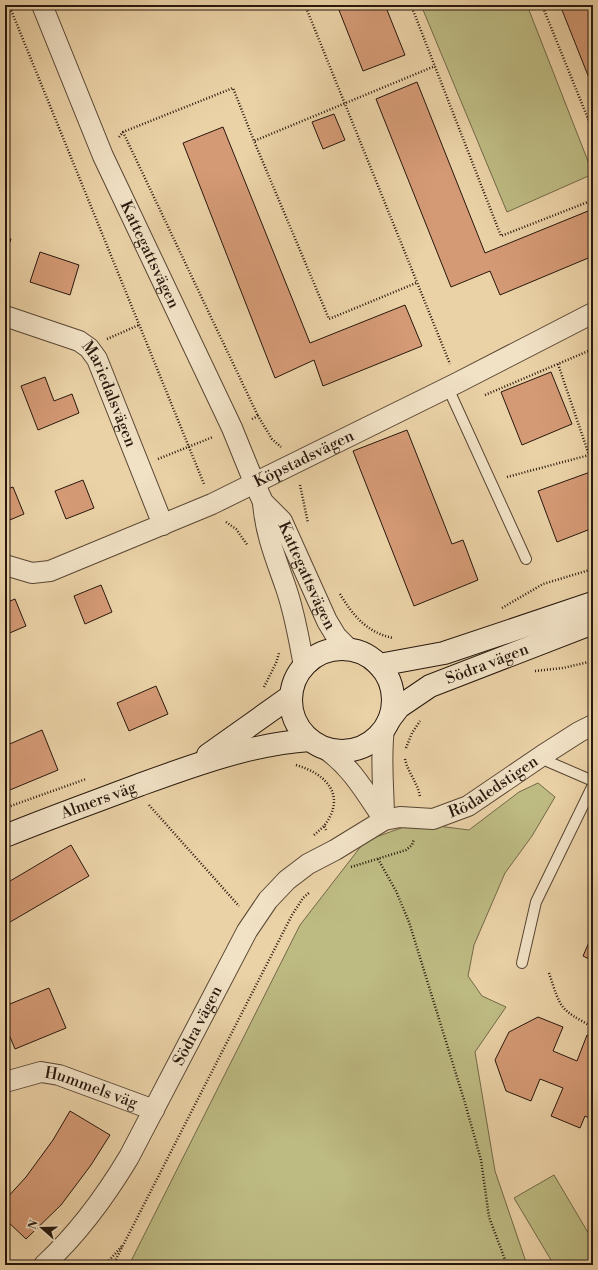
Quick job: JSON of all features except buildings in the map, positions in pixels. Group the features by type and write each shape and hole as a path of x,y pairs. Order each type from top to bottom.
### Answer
{"street":[{"name":"Kattegattsvägen","path":"42,5 103,156 232,428 254,482 264,502 282,521 327,621 336,636 349,649"},
{"name":"Köpstadsvägen","path":"5,565 32,573 50,571 212,504 453,385 593,313"},
{"name":"Mariedalsvägen","path":"5,316 64,335 89,348 97,359 163,525"},
{"name":"Kattegattsvägen","path":"264,502 264,521 268,538 296,618 304,666"},
{"name":"Södra vägen","path":"379,665 444,653 593,603"},
{"name":"Södra vägen","path":"387,724 399,707 430,686 593,623"},
{"path":"349,649 368,656 379,665 385,673 392,691 393,700 381,760 384,789 384,820 349,768 339,758 317,744 297,725 291,696 295,680 304,666 317,655 324,652 349,649"},
{"name":"Almers väg","path":"192,766 252,726 291,696"},
{"path":"317,744 343,751 353,750 371,742 387,724"},
{"name":"Rödaledstigen","path":"384,820 400,817 433,819 468,806 543,755 579,732 593,725"},
{"name":"Almers väg","path":"5,836 192,766 289,741 317,744"},
{"name":"Södra vägen","path":"44,1265 74,1235 109,1191 154,1110 247,930 268,900 287,880 308,864 335,850 384,820"},
{"name":"Hummels väg","path":"5,1082 42,1072 59,1075 154,1110"}],"lane":[{"path":"453,385 457,407 526,559"},
{"path":"543,755 549,762 593,781"},
{"path":"522,963 536,902 593,785"}],"path":[{"path":"9,5 212,504 219,518 236,529 248,547"},
{"path":"305,5 416,283 453,385"},
{"path":"411,5 501,236 593,200"},
{"path":"542,5 593,131"},
{"path":"254,141 435,66"},
{"path":"103,156 123,132 233,88 328,319 416,283"},
{"path":"123,132 258,416"},
{"path":"89,348 138,325"},
{"path":"457,407 593,349"},
{"path":"491,482 591,454 558,364"},
{"path":"296,462 302,502 309,528"},
{"path":"497,611 543,584 593,568"},
{"path":"337,588 360,622 370,630 384,636 398,639"},
{"path":"261,692 276,664 280,650"},
{"path":"291,764 303,768 320,777 334,793 334,810 324,826 343,869 406,850 412,845 420,800 419,788 407,767 405,758 406,747 412,733 426,716"},
{"path":"5,808 93,776"},
{"path":"148,805 253,921"},
{"path":"378,859 396,891 409,922 465,1103 481,1160 489,1217 507,1265"},
{"path":"113,1265 292,915 303,898 312,890"},
{"path":"549,973 560,1004 568,1013 593,1027"},
{"path":"105,1265 126,1241"}],"shaded area":[{"path":"421,5 527,5 593,174 507,212"},
{"path":"538,783 555,797 532,836 505,873 474,945 468,976 482,996 506,1007 475,1052 495,1171 527,1265 129,1265 300,925 365,841 415,823 469,830 519,792"},
{"path":"554,1175 593,1241 593,1265 554,1265 514,1198"}]}
